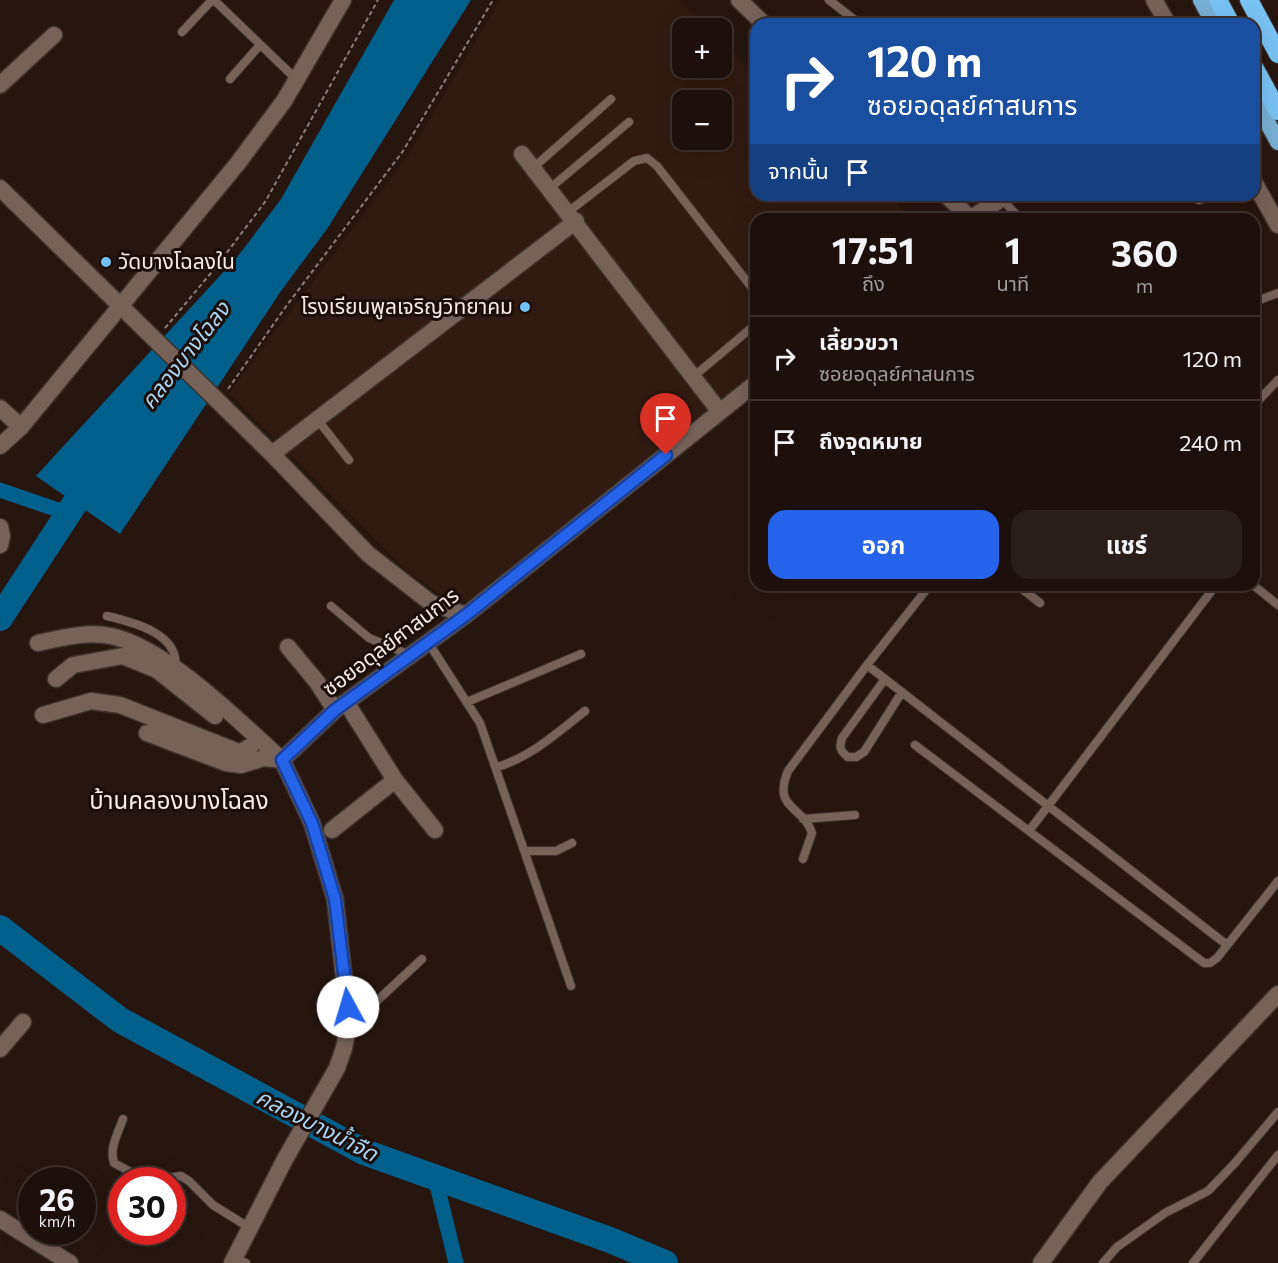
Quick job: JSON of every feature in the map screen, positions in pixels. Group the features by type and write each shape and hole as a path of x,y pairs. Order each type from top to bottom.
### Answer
{"highway":[{"path":"1201,0 1211,18"},
{"path":"1218,0 1228,18"},
{"path":"1249,0 1259,18"},
{"path":"1257,0 1278,39"},
{"path":"1260,20 1278,54"},
{"path":"1260,78 1278,111"},
{"path":"1260,109 1278,142"}],"street":[{"path":"0,446 21,427 238,163 297,81 343,0"},
{"path":"739,0 758,18"},
{"path":"1154,0 1164,18"},
{"path":"1,81 54,35"},
{"path":"522,154 720,412"},
{"path":"0,188 273,454 368,554 432,603 466,615"},
{"path":"1260,193 1278,225"},
{"path":"952,201 964,213"},
{"path":"978,213 998,201"},
{"path":"273,454 572,217"},
{"name":"ซอยอดุลย์ศาสนการ","path":"282,760 341,706 466,615 750,388"},
{"path":"0,408 21,427"},
{"path":"0,527 2,536 0,545"},
{"path":"38,643 82,634 109,636 130,641 175,669 282,760 312,823 335,899 349,1021 344,1048 337,1068 284,1161 250,1228 237,1261"},
{"path":"288,647 317,682 341,706 435,830"},
{"path":"56,679 73,665 85,662 123,656 136,660 157,670 257,752"},
{"path":"43,715 91,701 120,705 236,751 257,752 282,760"},
{"path":"147,733 226,763 242,765 257,752"},
{"path":"332,830 395,780"},
{"path":"1041,1263 1100,1182 1278,994"},
{"path":"0,1049 23,1022"},
{"path":"0,1219 70,1263"}],"lane":[{"path":"182,32 213,0 297,81"},
{"path":"830,0 852,18"},
{"path":"230,79 260,45"},
{"path":"533,168 611,99"},
{"path":"549,189 629,122"},
{"path":"572,217 634,161 646,158 657,165 750,285"},
{"path":"1260,300 1278,293"},
{"path":"693,376 750,329"},
{"path":"1260,399 1278,380"},
{"path":"317,419 349,460"},
{"path":"803,859 812,833 803,819 785,800 783,783 788,771 925,591"},
{"path":"1025,591 1040,603"},
{"path":"1029,831 1211,591"},
{"path":"1260,591 1278,605"},
{"path":"331,606 369,638 410,655"},
{"path":"107,616 138,623 153,632 173,650 177,659 175,669"},
{"path":"428,642 480,723 571,986"},
{"path":"467,702 581,654"},
{"path":"867,665 1227,945"},
{"path":"885,679 842,738 840,745 842,752 848,758 856,757 864,752 902,692"},
{"path":"497,767 514,762 530,753 585,711"},
{"path":"915,746 1204,963 1210,963 1217,958 1278,880"},
{"path":"803,819 855,815"},
{"path":"526,851 556,851 572,843"},
{"path":"349,1021 366,1011 422,959"},
{"path":"1103,1263 1117,1246 1165,1213 1208,1191 1278,1112"},
{"path":"121,1167 114,1163 112,1156 113,1146 123,1119"},
{"path":"1193,1263 1278,1155"},
{"path":"186,1179 213,1205 250,1228"}],"path":[{"path":"150,335 167,327 265,202 378,0"},
{"path":"223,405 227,391 280,315 403,151 493,0"}],"shaded area":[{"name":"โรงเรียนพูลเจริญวิทยาคม","path":"500,0 679,0 698,18 672,18 672,78 732,78 732,50 750,67 750,201 894,201 907,213 750,213 750,384 478,602 445,598 405,569 229,393 409,154"}],"water":[{"path":"394,0 471,0 327,229 281,291 120,534 36,476 238,256 281,199"}],"waterway":[{"name":"คลองบางโฉลง","path":"0,618 94,474"},
{"path":"0,490 67,513"},
{"name":"คลองบางน้ำจืด","path":"0,928 120,1020 364,1152 610,1240 665,1263"},
{"path":"435,1177 456,1263"}],"place":[{"name":"วัดบางโฉลงใน","path":"106,262"},
{"name":"โรงเรียนพูลเจริญวิทยาคม","path":"525,307"}],"district":[{"name":"บ้านคลองบางโฉลง","path":"179,801"}],"route":[{"path":"348,1007 335,899 312,823 282,760 335,710 466,615 666,455"}]}
